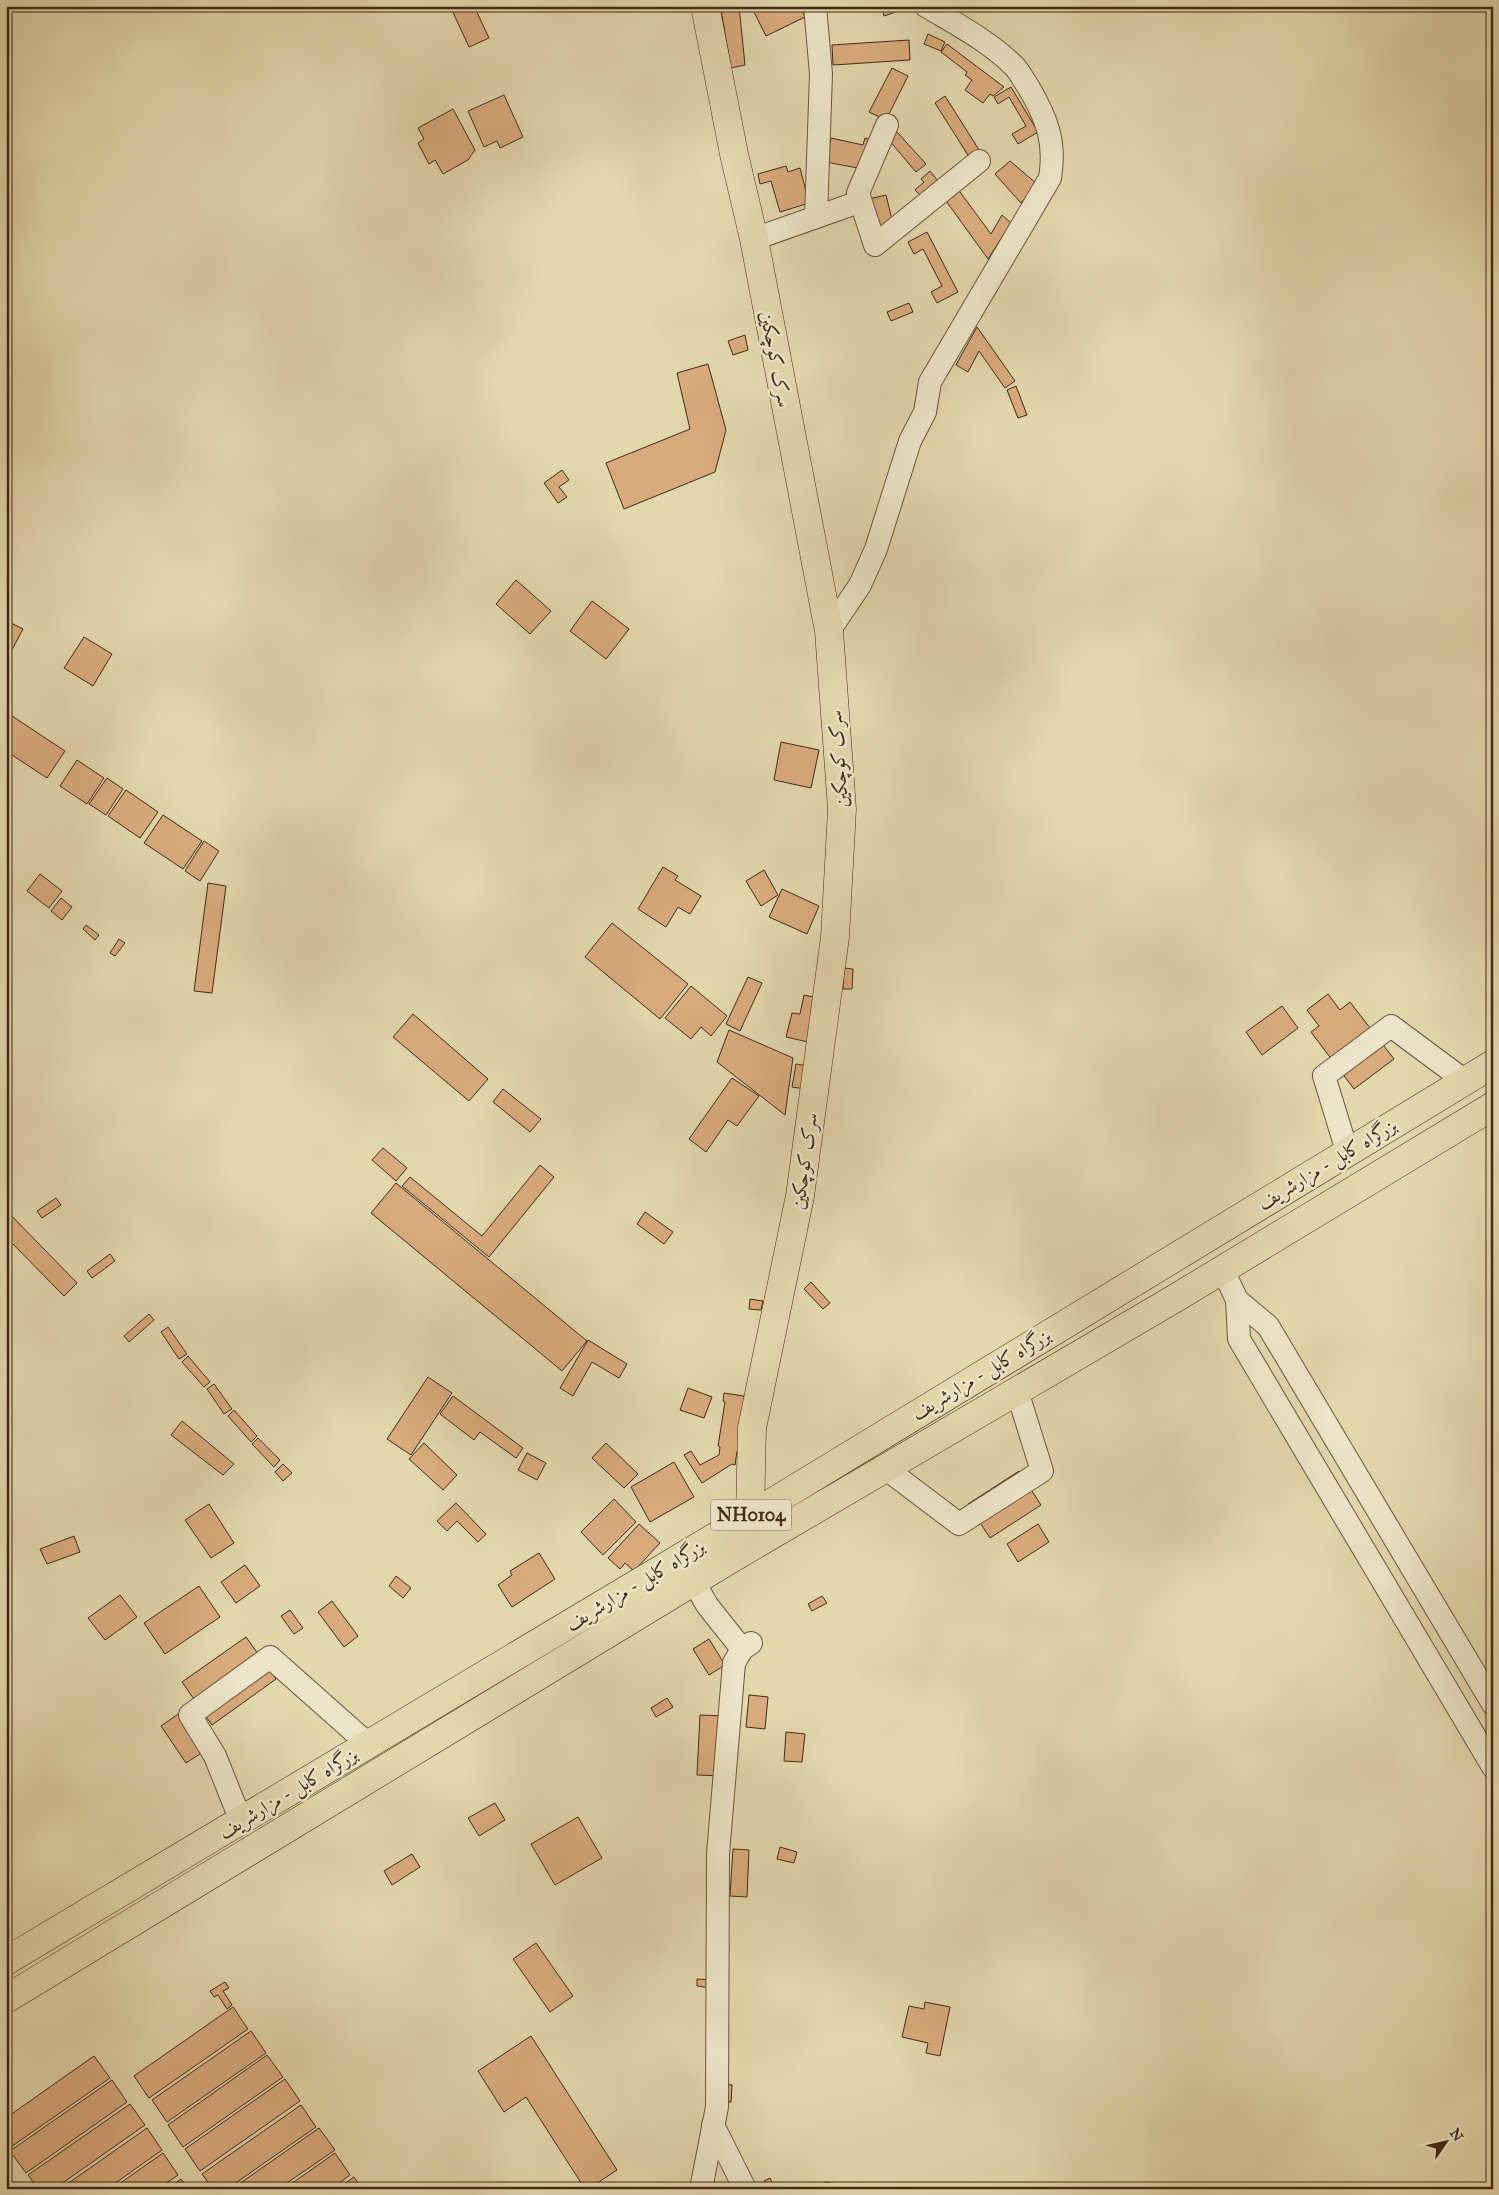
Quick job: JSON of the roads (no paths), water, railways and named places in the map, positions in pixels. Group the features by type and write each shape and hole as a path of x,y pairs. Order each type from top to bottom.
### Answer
{"main road":[{"name":"سرک کوچکین","path":"705,6 734,154 754,239 829,631 842,809 835,937 800,1196 752,1428 750,1516"},
{"name":"بزرگراه کابل - مزارشریف","path":"6,1962 750,1516 1347,1151 1493,1064"},
{"name":"بزرگراه کابل - مزارشریف","path":"6,1998 694,1582 1493,1106"}],"street":[{"path":"815,6 821,74 816,217"},
{"path":"829,631 860,585 876,549 910,441 925,412 930,382 1050,178 1052,165 1051,137 1043,111 1015,67 983,40 926,6"},
{"path":"887,125 858,193 873,243 877,245 979,161"},
{"path":"754,239 860,202"},
{"path":"1347,1151 1324,1076 1391,1026 1465,1080"},
{"path":"1222,1268 1237,1300 1239,1339 1493,1767"},
{"path":"1237,1300 1268,1326 1493,1704"},
{"path":"885,1468 959,1524 1042,1472 1017,1391"},
{"path":"694,1582 707,1605 746,1646 734,1663 718,1854 716,2107 701,2189"},
{"path":"241,1821 215,1756 190,1714 270,1658 368,1744"},
{"path":"713,2125 745,2189"}]}
